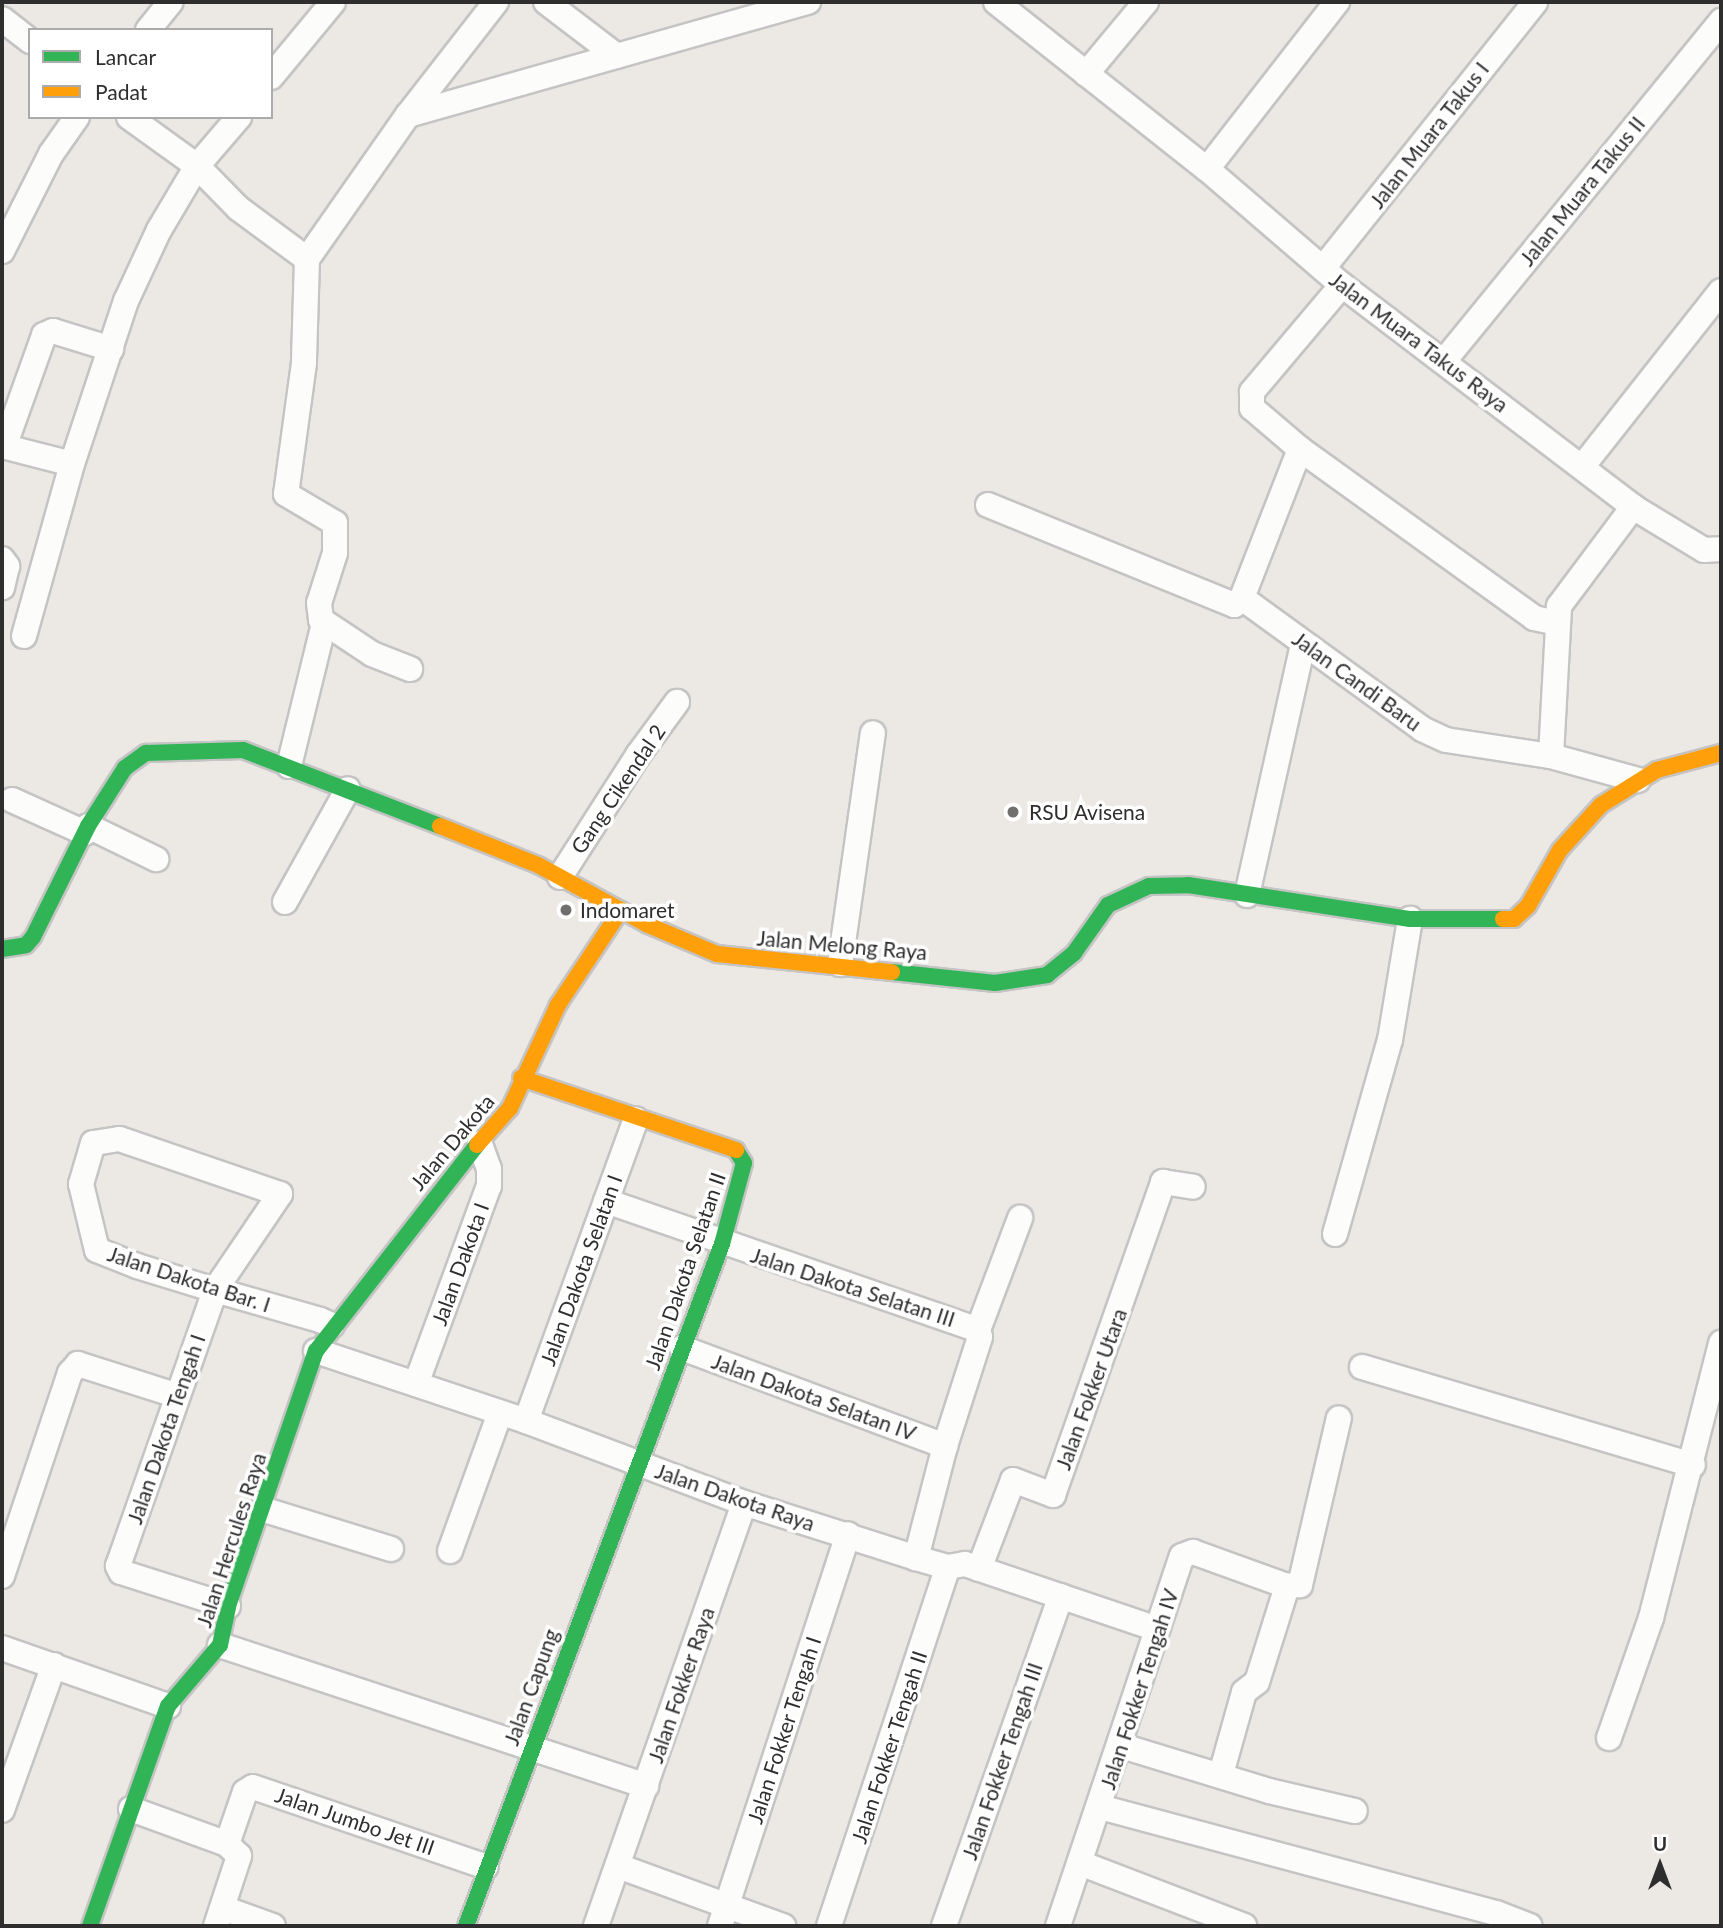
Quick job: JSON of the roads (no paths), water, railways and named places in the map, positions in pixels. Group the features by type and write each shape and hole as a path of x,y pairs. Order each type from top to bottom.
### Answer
{"street":[{"path":"16,2 2,19 28,39"},
{"path":"150,28 171,2"},
{"path":"273,75 333,2"},
{"path":"410,669 372,653 324,624 318,614 335,553 335,523 286,494 301,389 307,258 408,115 496,2"},
{"path":"546,2 617,56"},
{"path":"408,115 617,56 768,8 808,2"},
{"name":"Jalan Muara Takus Raya","path":"996,2 1207,169 1342,285 1633,507 1704,550 1721,549"},
{"path":"1086,74 1146,2"},
{"path":"1207,169 1337,2"},
{"name":"Jalan Muara Takus I","path":"1323,268 1535,2"},
{"name":"Jalan Muara Takus II","path":"1444,361 1721,21"},
{"path":"2,251 51,154 76,119"},
{"path":"132,119 197,166 238,208 307,258"},
{"path":"24,636 72,464 126,301 159,230 197,166 237,119"},
{"path":"1342,285 1252,392 1257,414 1300,449 1534,618 1557,623"},
{"path":"1582,467 1721,291"},
{"path":"72,464 3,447 44,335 53,331 111,349"},
{"path":"988,505 1234,605 1242,598 1300,449"},
{"path":"1550,756 1559,606 1633,507"},
{"path":"2,559 7,566 2,587"},
{"name":"Jalan Candi Baru","path":"1242,598 1422,729 1446,740 1550,756 1637,780"},
{"path":"289,766 324,624"},
{"path":"1247,895 1303,644"},
{"name":"Gang Cikendal 2","path":"560,877 638,755 677,702"},
{"path":"840,964 873,733"},
{"name":"Jalan Melong Raya","path":"2,949 26,945 33,937 97,833 125,768 146,753 218,747 243,750 289,766 560,877 621,910 718,954 840,964 995,983 1024,982 1063,964 1108,905 1132,890 1166,884 1410,919 1514,919 1528,906 1560,850 1581,826 1637,780 1721,753"},
{"path":"285,902 348,789"},
{"path":"12,800 156,859"},
{"name":"Jalan Dakota","path":"316,1351 332,1325 510,1108 521,1078 558,1005 621,910"},
{"path":"1335,1234 1390,1040 1410,919"},
{"name":"Jalan Dakota Selatan II","path":"521,1078 636,1119 741,1152 744,1163 722,1244 636,1463"},
{"name":"Jalan Dakota Selatan I","path":"526,1421 636,1119"},
{"name":"Jalan Dakota Bar. I","path":"280,1194 119,1139 93,1143 83,1171 93,1244 107,1256 332,1325"},
{"name":"Jalan Dakota I","path":"416,1384 489,1186 489,1169 480,1144"},
{"name":"Jalan Fokker Utara","path":"979,1569 1013,1479 1053,1495 1163,1182 1193,1187"},
{"name":"Jalan Dakota Tengah I","path":"228,1606 119,1570 175,1395 215,1290 280,1194"},
{"name":"Jalan Dakota Selatan III","path":"606,1201 979,1334"},
{"path":"916,1558 945,1446 979,1334 1020,1218"},
{"path":"1609,1738 1639,1658 1693,1465 1721,1343"},
{"name":"Jalan Dakota Selatan IV","path":"682,1348 945,1446"},
{"name":"Jalan Dakota Raya","path":"316,1351 526,1421 744,1503 948,1567 965,1564 1157,1629"},
{"name":"Jalan Hercules Raya","path":"90,1926 168,1706 220,1645 228,1606 316,1351"},
{"path":"2,1576 70,1373 78,1364 175,1395"},
{"path":"1362,1367 1693,1465"},
{"path":"450,1551 500,1413"},
{"path":"1221,1774 1244,1692 1256,1682 1287,1586 1300,1585 1339,1418"},
{"name":"Jalan Capung","path":"467,1926 486,1867 636,1463"},
{"name":"Jalan Fokker Raya","path":"596,1926 744,1503"},
{"path":"262,1509 391,1549"},
{"name":"Jalan Fokker Tengah I","path":"723,1916 848,1534"},
{"name":"Jalan Fokker Tengah IV","path":"1058,1926 1122,1746 1182,1556 1189,1552 1287,1586"},
{"name":"Jalan Fokker Tengah II","path":"830,1926 948,1567"},
{"name":"Jalan Fokker Tengah III","path":"944,1926 1061,1596"},
{"path":"220,1645 532,1745 646,1786"},
{"path":"2,1648 168,1706"},
{"path":"2,1810 9,1768 54,1665"},
{"path":"1122,1746 1221,1774 1269,1791 1355,1811"},
{"name":"Jalan Jumbo Jet III","path":"227,1844 245,1792 259,1787 486,1867"},
{"path":"1100,1807 1484,1909 1530,1926"},
{"path":"131,1809 227,1844 239,1856 220,1917 273,1926"},
{"path":"1080,1863 1244,1926"},
{"path":"618,1866 723,1916 783,1926"}],"place":[{"name":"RSU Avisena","path":"1013,812"},
{"name":"Indomaret","path":"566,910"}]}
